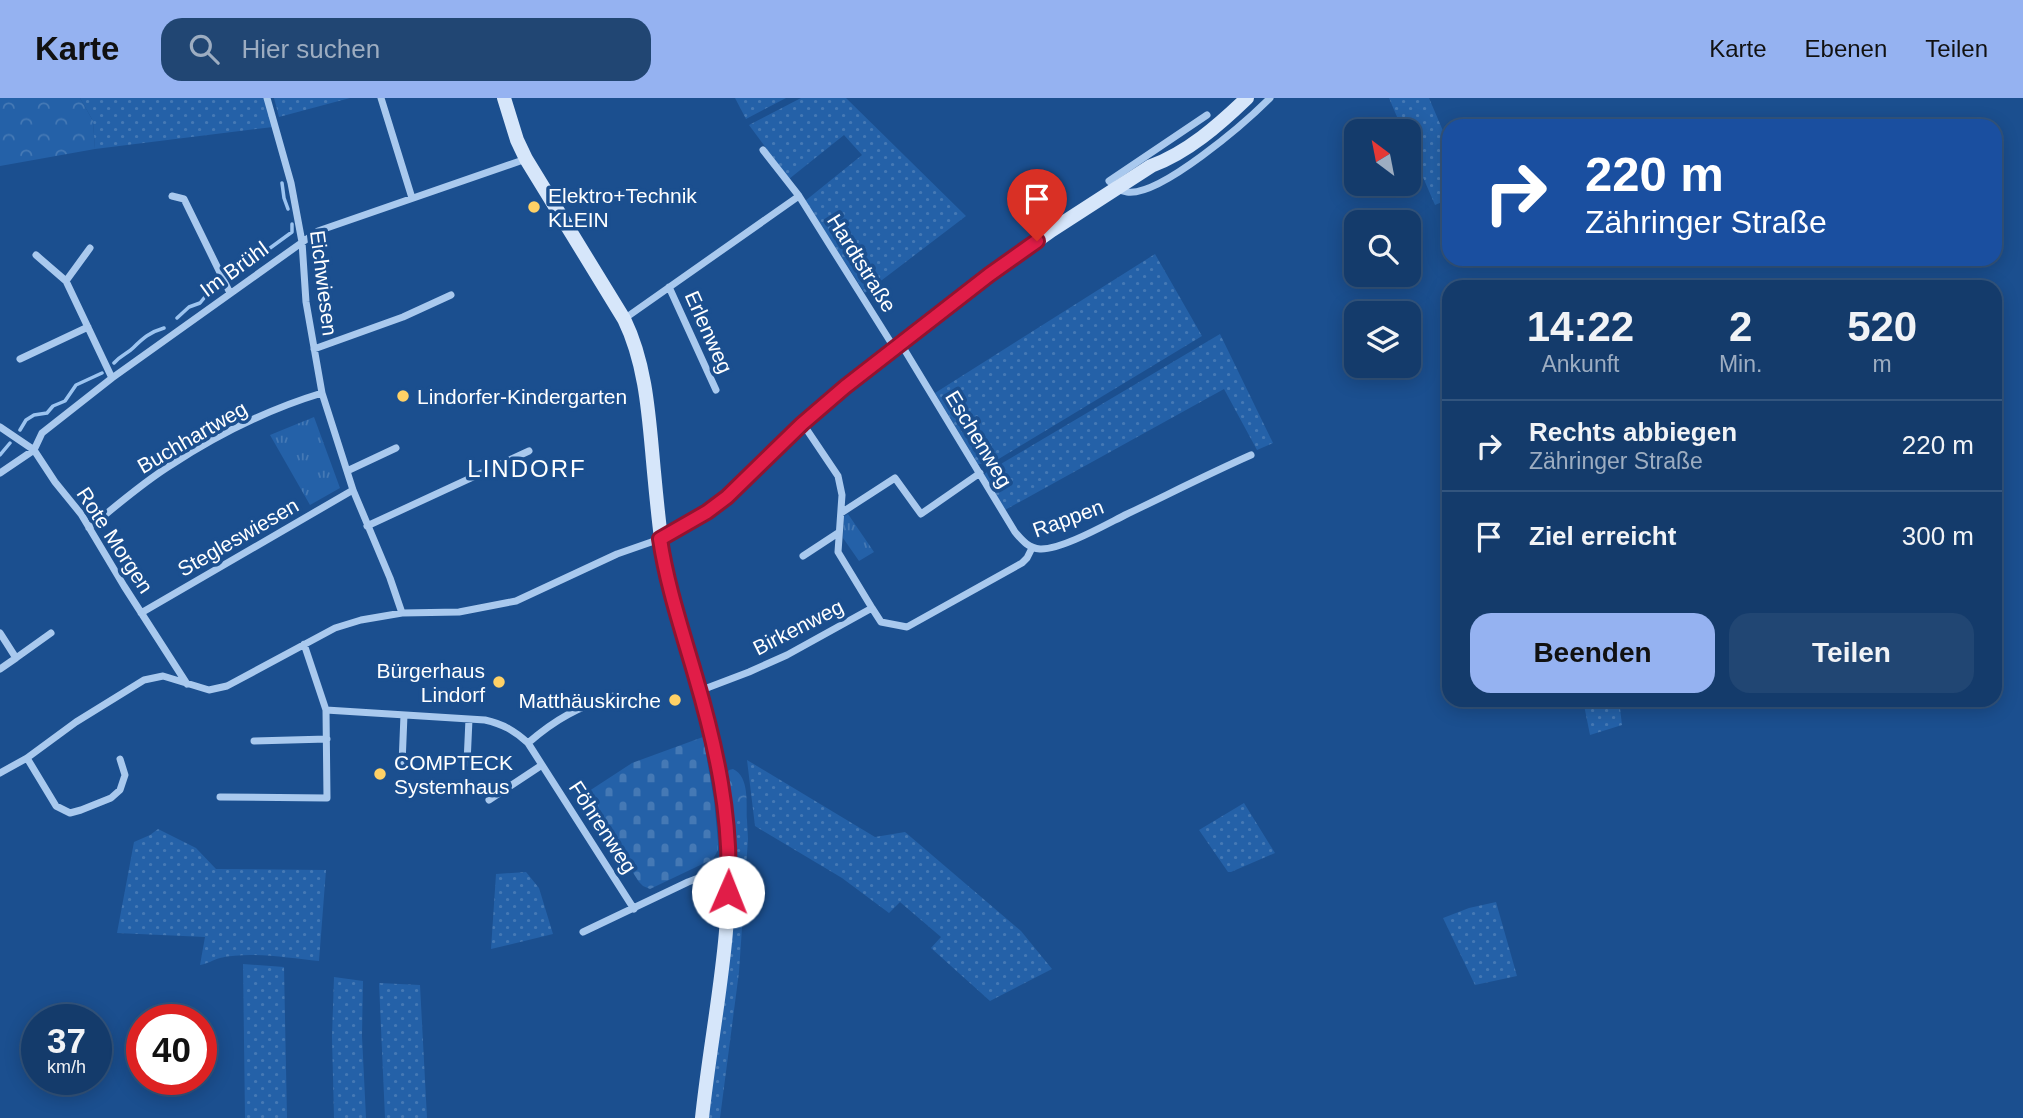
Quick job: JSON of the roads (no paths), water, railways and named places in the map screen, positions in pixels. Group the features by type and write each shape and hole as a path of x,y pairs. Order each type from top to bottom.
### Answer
{"street":[{"name":"Eichwiesen","path":"267,98 291,183 302,242 306,302 322,393 346,471 402,613"},
{"path":"381,98 412,198"},
{"path":"504,98 517,141 526,159 624,319 642,371 664,568 712,741 725,808 729,873 726,932 702,1118"},
{"path":"0,773 144,680 163,676 209,690 227,686 335,628 402,613 459,612 516,601 617,554 660,539 727,497 802,424 1012,259 1151,166 1168,160 1247,98"},
{"path":"1207,115 1109,181 1125,192 1147,190 1232,134 1270,98"},
{"name":"Hardtstraße","path":"763,150 799,196 898,347"},
{"name":"Im Brühl","path":"0,473 34,450 42,433 318,231 526,159"},
{"path":"173,196 184,198 230,293"},
{"path":"624,319 799,196"},
{"path":"66,282 90,248"},
{"path":"36,255 66,282 113,379"},
{"name":"Erlenweg","path":"669,288 716,390"},
{"path":"314,349 403,317 452,295"},
{"path":"20,359 88,327"},
{"name":"Eschenweg","path":"898,347 1015,531 1024,543 1032,548"},
{"name":"Buchhartweg","path":"89,528 170,465 276,410 322,393"},
{"name":"Birkenweg","path":"699,691 787,655 872,608 838,552 842,495 838,476 802,424"},
{"name":"Rote Morgen","path":"0,427 34,450 89,528 188,684"},
{"path":"346,471 396,448"},
{"path":"367,526 529,451"},
{"name":"Rappen","path":"872,608 881,622 908,626 1022,563 1032,548 1057,546 1251,455"},
{"path":"841,513 895,478 920,514 980,473"},
{"name":"Stegleswiesen","path":"141,613 353,490"},
{"path":"803,555 838,533"},
{"path":"0,633 16,658"},
{"path":"0,669 51,633"},
{"path":"220,797 327,798 326,710 304,644"},
{"path":"528,743 577,708 613,696"},
{"name":"Föhrenweg","path":"326,710 485,720 500,723 515,732 528,743 634,909"},
{"path":"402,764 404,715"},
{"path":"467,763 470,719"},
{"path":"254,741 327,738"},
{"path":"27,758 56,806 69,813 111,798 120,790 125,775 120,759"},
{"path":"489,800 542,765"},
{"path":"583,933 688,882 729,873"}],"waterway":[{"path":"282,183 288,209"},
{"path":"232,275 292,232 292,224"},
{"path":"177,318 189,307 200,303 209,292 220,285"},
{"path":"114,363 147,336 164,328"},
{"path":"20,430 26,420 34,415 47,413 53,406 65,401 76,385 102,373"},
{"path":"0,455 10,443"}],"place":[{"name":"Elektro+Technik KLEIN","path":"534,207"},
{"name":"Lindorfer-Kindergarten","path":"403,396"},
{"name":"Bürgerhaus Lindorf","path":"499,682"},
{"name":"Matthäuskirche","path":"675,700"},
{"name":"COMPTECK Systemhaus","path":"380,774"}],"district":[{"name":"LINDORF","path":"527,468"}]}
